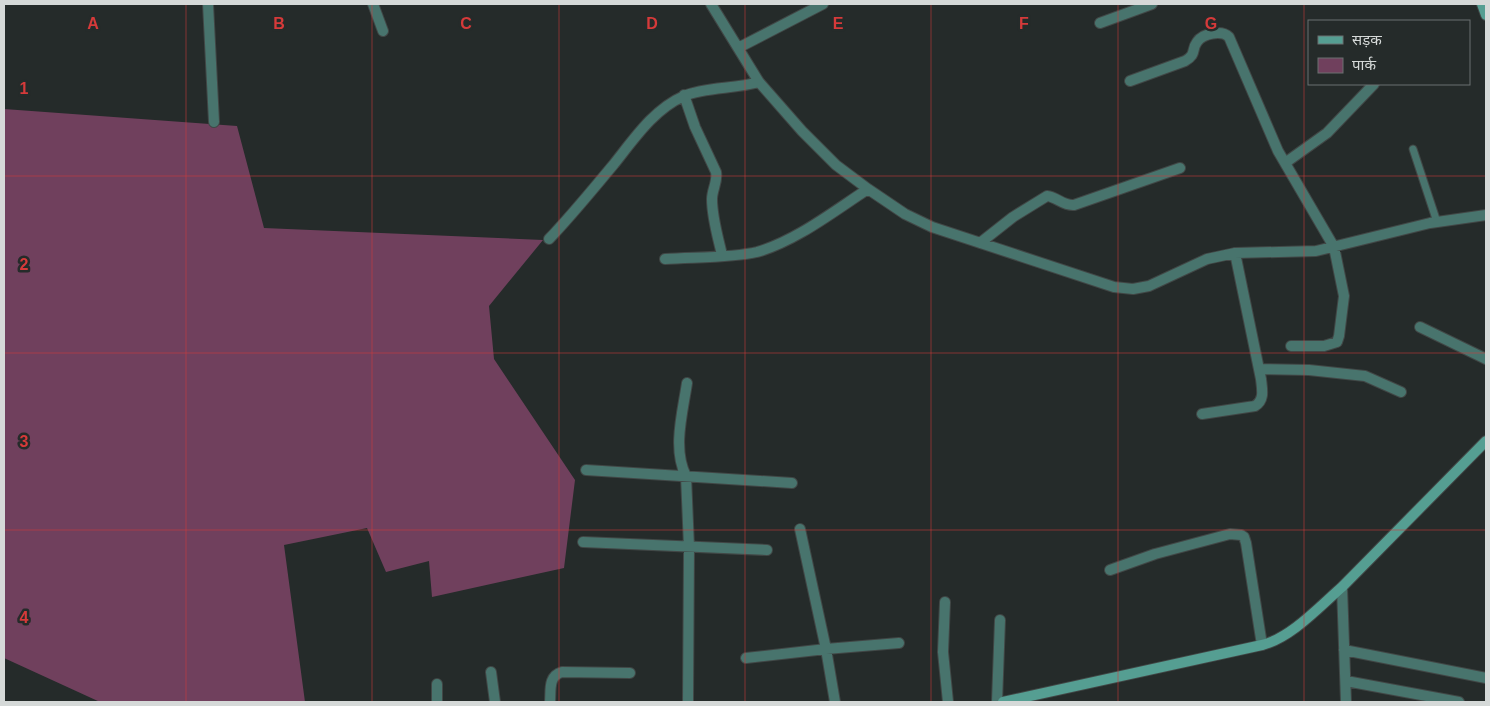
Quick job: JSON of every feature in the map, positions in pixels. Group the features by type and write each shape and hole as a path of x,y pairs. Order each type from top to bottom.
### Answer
{"street":[{"path":"208,4 214,122"},
{"path":"373,4 383,31"},
{"path":"710,4 759,82 802,131 836,165 868,189 905,214 932,227 1064,270 1103,285 1133,289 1142,288 1207,259 1235,253 1305,252 1334,247 1438,222 1486,215"},
{"path":"738,48 823,4"},
{"path":"1100,23 1152,4"},
{"path":"1482,4 1486,15"},
{"path":"1130,81 1192,57 1197,41 1202,38 1220,32 1225,33 1233,43 1269,130 1285,163 1334,247 1344,296 1337,342 1332,344 1291,346"},
{"path":"549,239 650,120 663,108 695,92 745,86 759,82"},
{"path":"1285,163 1327,133 1373,85"},
{"path":"684,96 695,127 716,172 716,180 712,192 712,207 722,255"},
{"path":"980,243 1014,217 1047,196 1052,196 1068,205 1074,204 1180,168"},
{"path":"665,259 745,254 759,251 791,238 868,189"},
{"path":"1202,414 1255,406 1259,404 1262,394 1259,369 1235,253"},
{"path":"1420,328 1486,359"},
{"path":"1259,369 1309,370 1365,376 1401,392"},
{"path":"687,383 680,440 682,469 686,476 689,547 688,702"},
{"path":"1003,702 1262,645 1281,638 1342,587 1486,441"},
{"path":"586,470 792,483"},
{"path":"800,529 826,649 835,702"},
{"path":"1110,570 1186,545 1230,534 1241,535 1246,543 1262,645"},
{"path":"583,542 767,550"},
{"path":"1342,587 1346,702"},
{"path":"945,602 943,652 948,702"},
{"path":"997,702 1000,620"},
{"path":"746,658 899,643"},
{"path":"1344,650 1486,678"},
{"path":"491,672 496,702"},
{"path":"550,702 552,680 557,674 562,672 630,672"},
{"path":"1346,681 1459,702"},
{"path":"437,684 437,702"}],"lane":[{"path":"1413,149 1438,222"}],"green space":[{"path":"4,109 237,126 264,228 543,240 489,306 494,359 575,480 564,568 432,597 429,561 386,572 367,528 284,545 305,702 100,702 4,658"}]}
